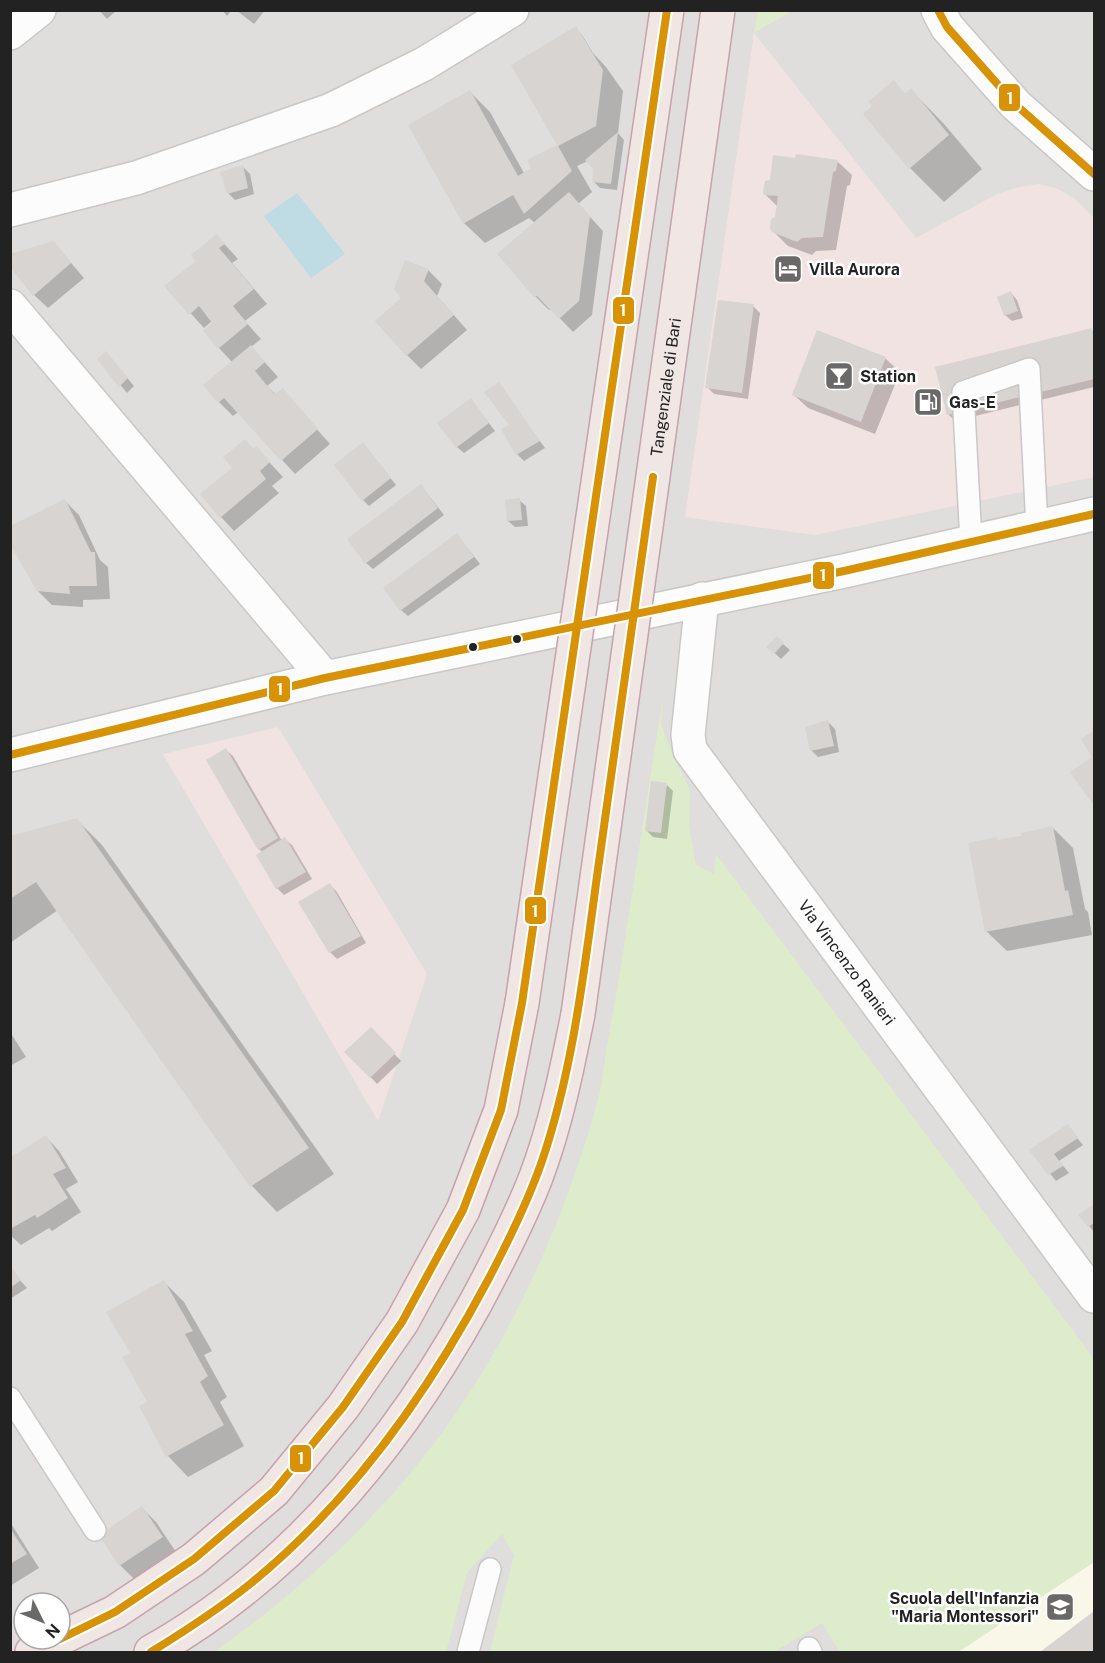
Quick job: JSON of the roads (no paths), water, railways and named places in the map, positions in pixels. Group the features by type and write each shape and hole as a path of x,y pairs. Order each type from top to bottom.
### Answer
{"highway":[{"path":"32,1653 115,1612 194,1559 274,1491 343,1407 402,1322 464,1210 501,1110 522,1003 667,10"},
{"name":"Tangenziale di Bari","path":"152,1653 190,1630 245,1589 300,1541 351,1487 406,1414 451,1347 498,1260 536,1177 561,1098 578,1014 718,10"}],"street":[{"path":"10,33 39,10"},
{"path":"10,210 136,178 331,110 424,64 512,10"},
{"path":"938,10 947,27 1016,105 1095,174"},
{"path":"10,306 325,678"},
{"path":"10,754 325,678 844,571 1095,514"},
{"name":"Via Vincenzo Ranieri","path":"702,599 688,735 690,750 1095,1296"}],"lane":[{"path":"971,542 963,392 1029,369 1037,528"},
{"path":"10,1398 94,1530"},
{"path":"468,1653 490,1569"}],"water":[{"path":"297,193 345,254 311,278 264,216"}],"place":[{"name":"Villa Aurora","path":"788,269"},
{"name":"Station","path":"839,376"},
{"name":"Gas-E","path":"928,402"},
{"name":"Scuola dell'Infanzia \"Maria Montessori\"","path":"1060,1607"}]}
